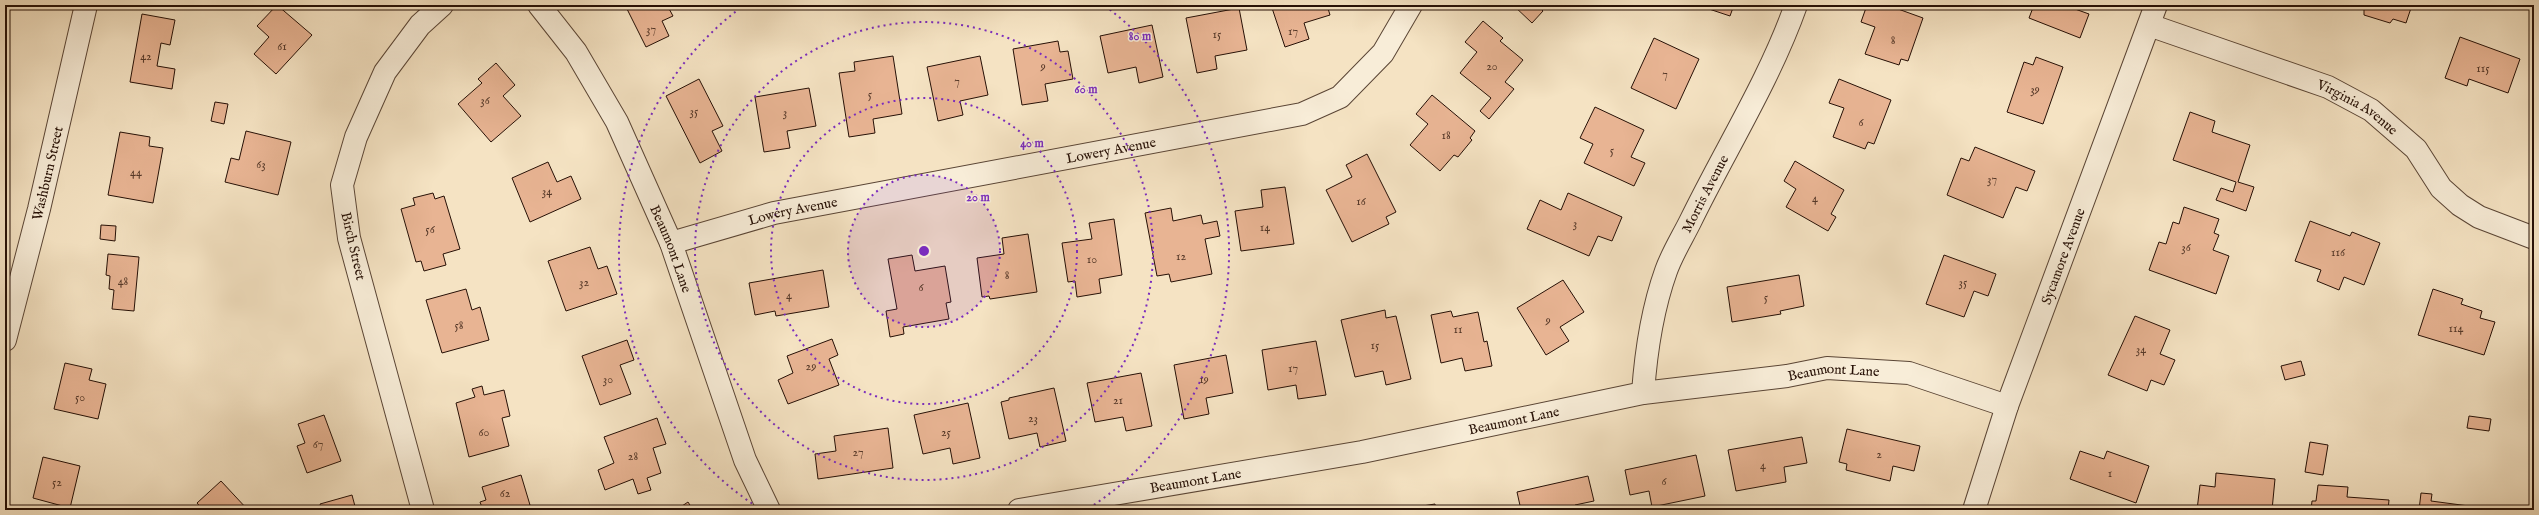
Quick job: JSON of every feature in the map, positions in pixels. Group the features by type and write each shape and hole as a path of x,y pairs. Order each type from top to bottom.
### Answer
{"street":[{"name":"Washburn Street","path":"5,340 39,209 86,5"},
{"name":"Birch Street","path":"423,510 349,238 342,185 346,163 385,72 420,25 442,5"},
{"name":"Beaumont Lane","path":"539,5 576,52 600,90 671,243 745,460 769,510"},
{"name":"Lowery Avenue","path":"671,243 774,213 1302,114 1340,97 1383,53 1411,5"},
{"name":"Morris Avenue","path":"1643,393 1646,353 1659,293 1667,270 1731,140 1757,94 1787,31 1796,5"},
{"name":"Sycamore Avenue","path":"1974,510 2007,406 2156,5"},
{"name":"Virginia Avenue","path":"2149,25 2328,87 2371,110 2416,149 2440,188 2460,204 2479,217 2534,238"},
{"name":"Beaumont Lane","path":"1019,510 1362,452 1643,393 1788,376 1828,368 1909,373 2007,406"}],"building":[{"path":"277,5 312,35 276,74 254,54 269,37 257,26"},
{"path":"625,5 667,5 673,16 662,21 669,36 646,47"},
{"path":"690,5 712,5 691,9"},
{"path":"1271,5 1327,5 1330,15 1304,23 1309,39 1285,47"},
{"path":"1513,5 1537,5 1543,11 1532,23"},
{"path":"1697,5 1734,5 1730,16"},
{"path":"1867,5 1887,5 1923,18 1908,61 1901,59 1899,65 1865,54 1875,27 1861,22"},
{"path":"2034,5 2076,5 2075,9 2089,14 2080,38 2029,18"},
{"path":"2353,5 2412,5 2406,23 2393,19 2390,23 2364,15 2364,9"},
{"path":"1239,8 1247,50 1215,56 1217,69 1197,73 1186,18"},
{"path":"142,14 175,20 170,45 161,43 157,66 175,69 172,89 130,82"},
{"path":"1483,21 1503,38 1500,41 1523,60 1505,82 1514,89 1489,119 1480,111 1491,98 1460,73 1477,52 1465,42"},
{"path":"1152,25 1163,77 1139,83 1136,67 1108,73 1100,36"},
{"path":"2460,37 2520,59 2508,93 2469,79 2467,86 2445,78"},
{"path":"1654,38 1699,59 1676,109 1631,88"},
{"path":"1058,41 1060,52 1068,51 1073,79 1045,84 1048,101 1022,105 1013,49"},
{"path":"893,56 902,114 873,119 875,133 849,137 839,73 855,71 854,62"},
{"path":"980,56 988,95 960,101 963,115 938,121 927,67"},
{"path":"2036,57 2063,67 2043,124 2007,112 2024,62 2033,65"},
{"path":"496,63 515,85 503,96 521,116 491,142 458,104 482,83 478,79"},
{"path":"699,79 723,126 712,131 722,151 700,163 666,96"},
{"path":"1839,79 1891,100 1874,144 1868,142 1865,149 1833,137 1844,108 1829,103"},
{"path":"809,88 816,126 787,131 790,148 764,152 755,97"},
{"path":"1432,95 1475,131 1470,138 1472,140 1458,157 1454,155 1440,171 1410,145 1428,124 1416,114"},
{"path":"215,102 228,104 224,124 211,121"},
{"path":"1595,107 1644,130 1631,157 1645,163 1634,186 1584,163 1593,144 1580,138"},
{"path":"2190,112 2215,121 2212,132 2250,145 2238,182 2254,187 2246,211 2216,200 2221,188 2233,192 2236,182 2173,160"},
{"path":"246,131 291,142 278,195 225,182 231,158 239,160"},
{"path":"120,132 150,137 149,146 163,148 153,203 108,195"},
{"path":"1975,147 2035,171 2027,191 2016,187 2003,218 1947,195 1961,158 1969,161"},
{"path":"1367,154 1396,212 1386,217 1389,224 1352,242 1326,190 1352,177 1346,165"},
{"path":"1795,161 1844,190 1831,214 1836,217 1828,231 1786,207 1796,189 1784,181"},
{"path":"548,162 557,182 571,176 581,199 530,222 512,178"},
{"path":"1285,187 1294,244 1241,251 1235,211 1263,207 1261,190"},
{"path":"433,193 435,199 444,196 460,249 443,254 446,265 424,271 421,261 416,262 401,209 415,205 413,198"},
{"path":"1568,193 1622,217 1612,241 1598,236 1589,256 1527,229 1540,200 1561,210"},
{"path":"2184,207 2219,219 2214,233 2219,235 2213,250 2229,256 2216,294 2149,270 2159,242 2166,244 2173,222 2179,224"},
{"path":"1171,208 1173,221 1201,215 1203,224 1217,221 1220,236 1205,239 1212,274 1171,282 1169,274 1157,276 1145,213"},
{"path":"1114,219 1122,275 1099,279 1101,293 1077,297 1075,281 1068,282 1062,243 1092,239 1089,223"},
{"path":"2310,221 2350,236 2352,232 2380,243 2364,285 2344,277 2339,290 2317,281 2321,270 2295,261"},
{"path":"101,225 116,226 115,241 100,239"},
{"path":"1028,234 1037,292 990,299 989,296 982,297 977,258 1004,254 1002,238"},
{"path":"590,247 598,269 607,266 617,294 566,311 548,261"},
{"path":"108,254 139,257 134,311 112,309 114,290 109,289 110,276 106,275"},
{"path":"912,255 915,271 945,266 951,302 946,303 949,319 903,327 904,334 890,337 886,311 897,309 888,259"},
{"path":"1944,255 1996,274 1988,296 1974,291 1964,317 1926,304"},
{"path":"823,270 829,307 776,316 775,311 755,315 749,283"},
{"path":"1799,275 1804,306 1780,311 1781,314 1732,322 1727,287"},
{"path":"1563,280 1584,312 1560,327 1569,341 1546,355 1517,308"},
{"path":"466,289 472,310 480,307 489,340 442,353 426,300"},
{"path":"2433,289 2463,299 2461,304 2482,311 2480,318 2495,322 2484,355 2418,335"},
{"path":"1385,310 1386,318 1396,316 1411,379 1386,385 1383,371 1355,377 1341,320"},
{"path":"1451,311 1453,317 1478,312 1484,342 1487,341 1492,366 1465,371 1462,358 1441,363 1431,315"},
{"path":"2135,316 2170,330 2160,354 2175,360 2164,385 2151,380 2147,391 2108,375"},
{"path":"832,339 838,355 829,359 839,385 788,404 778,380 793,373 787,356"},
{"path":"627,340 634,360 620,365 631,394 600,405 582,356"},
{"path":"1316,341 1326,395 1298,399 1296,385 1268,390 1262,350"},
{"path":"1226,355 1233,393 1206,398 1209,414 1184,419 1174,365"},
{"path":"2301,361 2305,375 2285,380 2281,366"},
{"path":"65,363 92,369 89,380 106,384 98,419 54,409"},
{"path":"1141,373 1152,426 1126,431 1123,417 1095,422 1087,383"},
{"path":"482,386 484,395 504,390 510,416 502,418 509,446 469,457 456,403 475,397 472,389"},
{"path":"1054,388 1066,441 1040,447 1037,433 1009,439 1001,402 1009,400 1009,398"},
{"path":"968,403 980,458 953,464 950,448 923,454 914,415"},
{"path":"324,415 341,461 307,473 297,446 305,443 298,424"},
{"path":"2469,416 2491,419 2489,431 2467,428"},
{"path":"657,418 666,444 653,448 661,473 647,478 651,490 638,494 633,479 605,490 598,470 614,463 604,437"},
{"path":"888,428 893,468 818,479 815,454 836,451 834,436"},
{"path":"1847,429 1920,446 1914,471 1893,466 1890,481 1846,470 1847,464 1839,462"},
{"path":"1802,437 1807,463 1784,467 1786,482 1736,491 1728,450"},
{"path":"2310,442 2328,445 2323,475 2305,472"},
{"path":"2080,451 2104,459 2107,451 2149,466 2136,503 2070,479"},
{"path":"1696,455 1705,496 1652,507 1649,491 1630,495 1625,470"},
{"path":"43,457 80,466 70,508 33,498"},
{"path":"2216,473 2275,479 2272,510 2197,510 2200,485 2215,487"},
{"path":"521,475 530,505 516,510 483,510 480,502 486,500 482,487"},
{"path":"1588,476 1594,501 1575,505 1576,510 1521,510 1517,492"},
{"path":"221,481 248,510 203,510 197,503"},
{"path":"2318,485 2348,487 2347,497 2389,500 2388,510 2311,510 2312,501 2316,501"},
{"path":"2421,493 2432,494 2431,501 2499,510 2419,510"},
{"path":"352,495 356,510 322,510 320,504"},
{"path":"688,502 693,510 676,510"},
{"path":"1435,504 1436,510 1398,510"}]}
